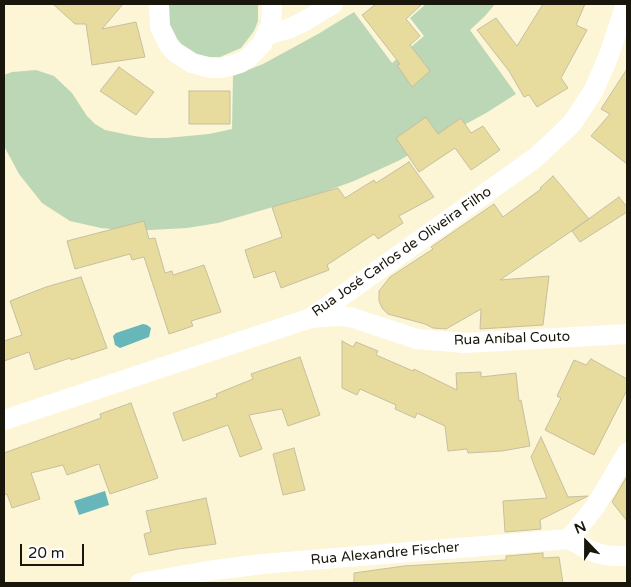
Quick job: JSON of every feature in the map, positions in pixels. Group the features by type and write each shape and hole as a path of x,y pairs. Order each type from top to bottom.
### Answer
{"street":[{"path":"159,4 160,27 169,45 183,58 201,66 221,68 240,63 256,51 267,35 271,24 272,4"},
{"path":"267,35 303,22 333,4"},
{"name":"Rua José Carlos de Oliveira Filho","path":"4,420 311,318 535,158 562,133 573,122 594,90 604,69 626,4"},
{"name":"Rua Aníbal Couto","path":"311,318 350,316 417,339 464,343 627,334"},
{"path":"569,540 595,507 627,454"},
{"name":"Rua Alexandre Fischer","path":"140,583 262,564 569,540 600,554 627,556"}],"green space":[{"path":"168,4 258,4 258,21 254,31 241,48 220,57 198,55 179,43 171,31 167,9"},
{"path":"426,4 495,4 470,30 516,94 486,113 398,161 354,181 321,193 218,223 187,228 132,231 101,228 70,221 42,203 19,174 4,146 4,75 12,72 36,70 54,76 72,93 87,116 105,130 149,138 209,134 232,129 233,76 263,64 354,12 392,63 424,36 410,18"}],"water":[{"path":"143,324 151,328 149,337 120,348 115,345 113,336 116,333"},
{"path":"105,491 109,505 79,515 74,501"}],"building":[{"path":"53,4 123,4 102,29 136,22 145,57 92,65 86,24 75,24"},
{"path":"376,4 422,4 406,19 420,36 410,45 430,71 412,87 397,65 400,64 362,15"},
{"path":"543,4 585,4 576,25 587,30 561,78 568,88 537,107 529,95 524,97 509,71 477,30 496,18 517,46"},
{"path":"119,67 154,92 136,115 100,91"},
{"path":"627,69 627,164 591,136 610,114 601,109"},
{"path":"189,91 230,91 230,124 189,124"},
{"path":"426,117 438,134 461,118 471,133 483,126 500,150 471,170 455,148 419,172 396,138"},
{"path":"409,162 434,197 399,216 403,223 378,239 374,234 327,265 329,270 281,288 275,271 254,278 245,250 282,237 272,207 338,188 345,198 374,180 376,183"},
{"path":"553,176 589,219 500,280 549,276 543,325 480,329 481,309 446,329 433,328 388,314 382,308 379,301 379,291 390,277 433,249 431,247 494,204 503,217 541,189"},
{"path":"619,197 627,207 627,212 580,242 572,231"},
{"path":"144,221 149,239 155,238 165,273 172,271 173,275 204,265 221,312 191,321 193,326 169,334 144,257 132,260 130,254 75,269 67,241"},
{"path":"81,277 107,348 35,370 29,352 4,361 4,341 22,335 10,301 46,287"},
{"path":"342,341 353,347 356,342 378,351 376,355 413,371 414,369 457,390 456,373 481,372 481,377 516,373 519,401 521,400 530,446 502,451 468,453 467,449 448,451 445,426 417,413 415,418 395,409 396,405 360,389 357,395 342,388"},
{"path":"300,357 320,415 288,426 282,409 249,415 262,449 240,457 228,425 183,441 173,413 217,397 216,394 253,379 251,374"},
{"path":"591,359 627,379 627,390 594,455 545,430 561,398 557,396 574,360 586,365"},
{"path":"131,403 158,478 110,494 99,464 67,475 63,465 31,473 40,499 12,508 7,494 4,495 4,453 101,418 100,414"},
{"path":"541,437 568,497 588,496 540,520 541,529 505,532 503,501 547,498 531,457"},
{"path":"294,448 305,490 283,495 273,454"},
{"path":"627,476 627,521 612,502"},
{"path":"206,498 216,544 149,555 144,534 151,532 146,511"},
{"path":"543,553 543,558 559,557 563,583 354,583 354,573 404,566 506,560 506,556"}]}
